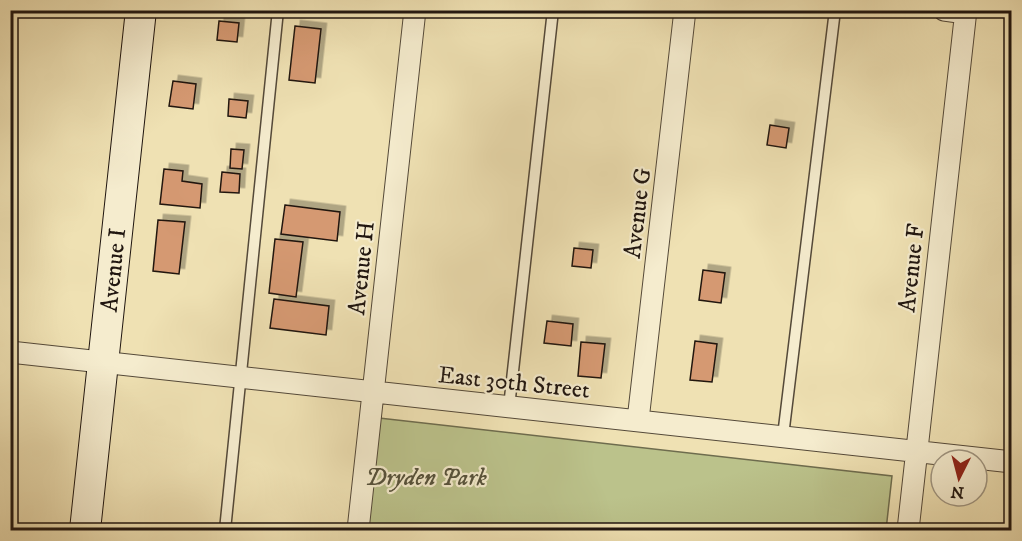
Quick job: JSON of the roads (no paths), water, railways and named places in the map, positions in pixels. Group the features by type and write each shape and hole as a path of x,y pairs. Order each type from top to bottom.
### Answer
{"street":[{"name":"Avenue I","path":"85,531 141,10"},
{"name":"Avenue H","path":"358,531 416,10"},
{"name":"Avenue G","path":"638,420 685,10"},
{"path":"944,10 966,12"},
{"name":"Avenue F","path":"908,531 966,12"},
{"name":"East 30th Street","path":"10,352 1011,462"}],"lane":[{"path":"225,531 278,10"},
{"path":"509,407 553,10"},
{"path":"783,436 835,10"}],"park label":[{"name":"Dryden Park","path":"426,477"}]}
